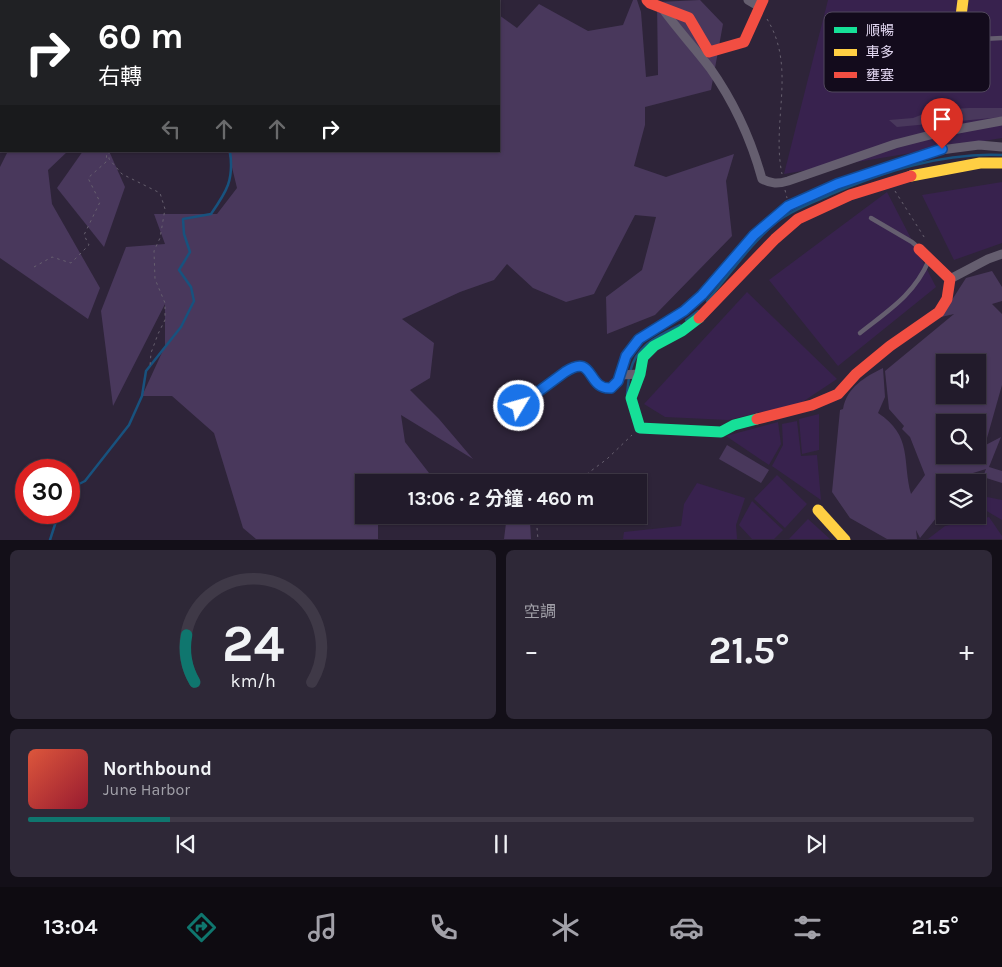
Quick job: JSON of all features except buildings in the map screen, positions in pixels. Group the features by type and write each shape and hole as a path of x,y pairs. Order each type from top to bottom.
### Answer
{"street":[{"path":"647,0 650,3 689,18 709,52 744,42 761,4 748,0"},
{"path":"656,0 720,82 746,132 762,179 768,182 777,184 788,181 894,144 942,132 1002,121"},
{"path":"926,251 950,279 950,289 939,312 890,346 856,374 838,394 812,406 734,425 721,432 640,428 631,398 626,356 639,339 684,311 702,295 754,235 788,206 837,184 933,151 979,145 1002,147"},
{"path":"519,406 572,367 580,365 586,368 596,384 604,388 611,388 629,374 654,346 682,331 698,318 798,218 850,195 919,173 954,166 1002,163"},
{"path":"950,279 988,259 1002,254"},
{"path":"818,510 845,540"}],"lane":[{"path":"860,333 901,302 912,290 926,251 871,218"}],"path":[{"path":"761,4 781,51 783,86 779,128 782,174"},
{"path":"34,267 52,257 71,263 90,245 84,235 100,202 88,178 106,162 108,152"},
{"path":"108,152 109,159 122,174 160,192 165,209 160,238 154,251 155,279 165,303 165,320 151,353 150,366"},
{"path":"784,182 788,206"},
{"path":"889,182 926,251"},
{"path":"587,474 607,459 640,428"},
{"path":"537,524 538,540"}],"shaded area":[{"path":"633,0 637,0 641,12 646,77 658,75 657,2 700,0 723,24 711,90 645,107 645,125 634,166 666,177 734,154 726,181 732,236 655,315 607,334 606,297 642,270 656,217 635,215 594,294 566,302 533,288 507,264 494,280 460,292 402,319 434,343 430,378 410,390 439,419 473,459 401,415 405,442 430,474 355,474 355,524 378,524 378,539 256,539 243,528 214,433 172,396 142,396 165,346 165,304 113,406 101,311 126,247 165,244 154,214 217,214 237,188 228,152 500,152 500,16 517,28 539,4 588,31 623,25"},
{"path":"828,0 1002,0 1002,138 784,174 824,16 824,92 990,92 990,12 825,12"},
{"path":"1002,108 1002,117 897,127 889,120 913,118 934,110"},
{"path":"8,152 67,152 48,170 52,204 100,288 88,319 0,258 0,167"},
{"path":"82,152 109,152 125,187 104,247 57,188"},
{"path":"1002,182 1002,243 954,260 922,195"},
{"path":"887,192 936,287 838,366 769,280"},
{"path":"992,271 1002,287 1002,301 992,304 1002,314 1002,385 987,438 986,414 936,414 936,464 986,464 986,445 1001,437 989,467 1002,471 1002,483 986,478 986,474 984,474 986,469 972,474 936,474 936,518 920,538 916,530 917,539 887,539 850,518 832,492 840,410 843,409 848,395 858,384 883,368 885,397 878,413 897,431 901,440 911,494 925,475 910,437 902,429 904,426 889,409 885,371 954,314 941,317 966,278"},
{"path":"747,292 837,379 801,403 728,420 665,417 644,404"},
{"path":"819,414 819,450 802,454 799,419"},
{"path":"797,421 801,456 817,455 821,500 772,466 783,445 782,424"},
{"path":"778,422 781,444 769,465 726,436"},
{"path":"727,445 769,470 761,483 719,459"},
{"path":"777,475 807,504 785,528 754,499"},
{"path":"697,483 745,498 736,525 737,539 623,539 624,532 681,526 684,504"},
{"path":"987,497 1002,500 1002,520 986,511"},
{"path":"752,501 783,530 774,539 752,539 739,525"},
{"path":"989,517 1002,536 1002,539 928,539 945,526 955,524 986,524 986,518"},
{"path":"808,519 830,539 789,539"},
{"path":"506,524 530,524 531,539 504,539"}],"waterway":[{"path":"80,484 85,481 129,425 142,396 146,371 181,327 194,301 191,287 179,270 190,252 184,234 183,219 211,214 228,185 231,170 230,152"},
{"path":"707,301 768,229 796,210 849,187 913,165 957,157 1002,155"},
{"path":"686,320 698,311"},
{"path":"630,372 637,355 649,342 680,325"},
{"path":"627,394 629,377"},
{"path":"50,540 55,524"}],"traffic: fast":[{"path":"699,318 682,331 654,346 643,357 640,374 631,398 640,428 721,432 734,425 757,419"}],"traffic: slow":[{"path":"962,12 963,0"},
{"path":"911,176 980,163 1002,163"},
{"path":"818,510 845,540"}],"traffic: jam":[{"path":"647,0 650,3 689,18 709,52 744,42 763,0"},
{"path":"699,318 775,239 798,219 850,195 911,176"},
{"path":"757,419 812,405 838,394 856,374 890,346 939,312 947,299 950,279 919,249"}],"route":[{"path":"519,406 572,367 580,365 586,368 596,384 604,388 611,388 618,381 626,356 639,339 684,311 702,295 754,235 788,206 837,184 942,149"}]}
